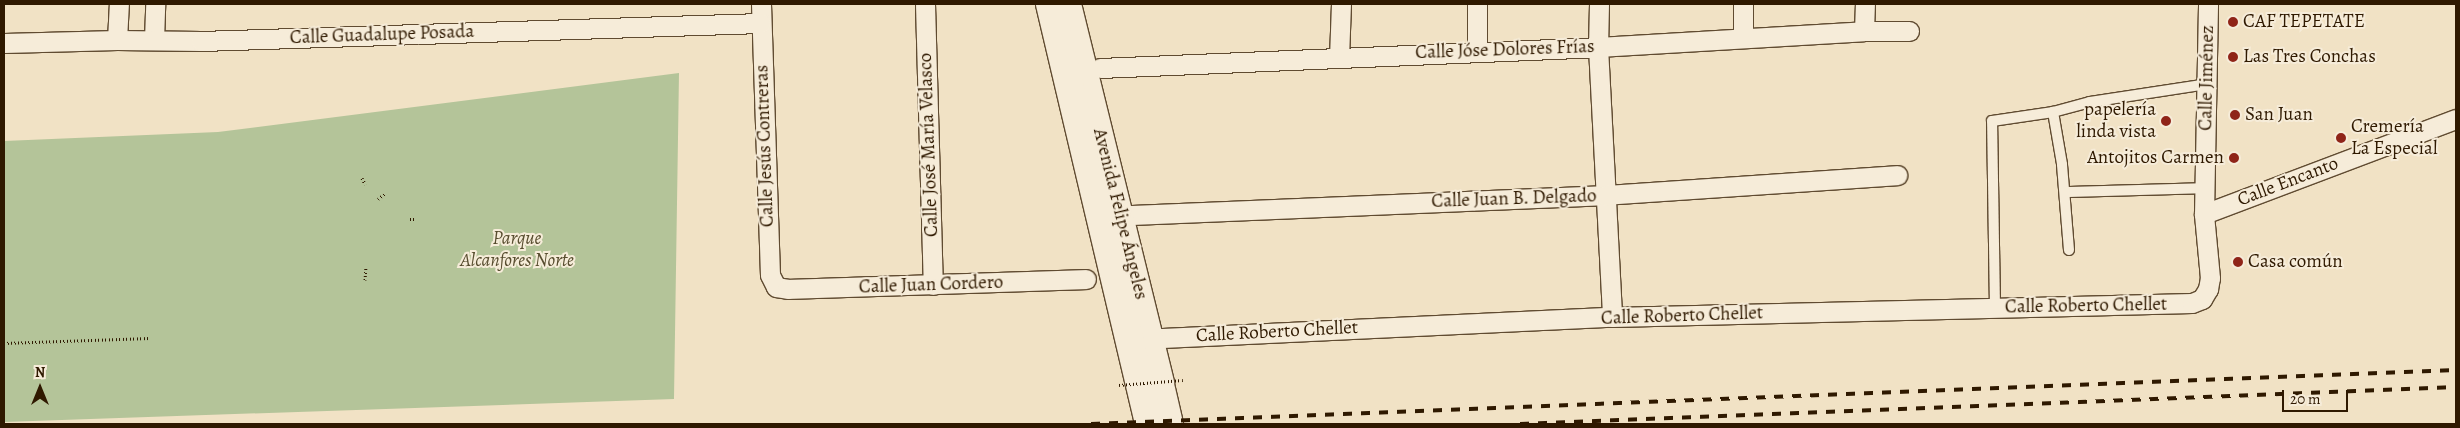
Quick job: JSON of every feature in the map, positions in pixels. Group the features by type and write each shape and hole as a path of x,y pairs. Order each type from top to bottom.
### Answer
{"main road":[{"name":"Avenida Felipe Ángeles","path":"1050,4 1149,424"}],"street":[{"path":"118,40 119,4"},
{"path":"154,40 155,4"},
{"name":"Calle Jesús Contreras","path":"761,4 770,275 776,287"},
{"name":"Calle José María Velasco","path":"925,4 933,285"},
{"name":"Avenida Felipe Ángeles","path":"1069,4 1169,384 1171,424"},
{"path":"1340,58 1341,4"},
{"path":"1476,51 1477,4"},
{"path":"1599,4 1598,46 1612,317"},
{"path":"1743,4 1743,38"},
{"path":"1864,31 1865,4"},
{"name":"Calle Jiménez","path":"2202,299 2208,289 2210,278 2204,214 2208,4"},
{"name":"Calle Guadalupe Posada","path":"4,43 761,23"},
{"name":"Calle Jóse Dolores Frías","path":"1100,68 1598,46 1864,31 1910,31"},
{"name":"Calle Encanto","path":"2204,214 2456,119"},
{"name":"Calle Juan B. Delgado","path":"1129,215 1605,195 1898,174"},
{"name":"Calle Juan Cordero","path":"776,287 788,289 1086,279"},
{"name":"Calle Roberto Chellet","path":"1161,338 1612,317 2192,303 2202,299"}],"lane":[{"path":"1995,308 1992,121 2053,112 2090,102 2207,84"},
{"path":"2053,112 2065,192 2069,250"},
{"path":"2065,192 2205,188"}],"path":[{"path":"362,178 366,184"},
{"path":"378,199 386,193"},
{"path":"410,219 415,219"},
{"path":"365,280 366,267"},
{"path":"4,343 150,338"},
{"path":"1119,385 1169,384"}],"green space":[{"name":"Parque Alcanfores Norte","path":"679,73 674,399 4,422 4,141 218,132"}],"railway":[{"path":"1091,424 2456,370"},
{"path":"1520,424 2456,387"}],"place":[{"name":"CAF TEPETATE","path":"2233,22"},
{"name":"Las Tres Conchas","path":"2233,57"},
{"name":"San Juan","path":"2235,115"},
{"name":"papelería linda vista","path":"2166,121"},
{"name":"Cremería La Especial","path":"2341,138"},
{"name":"Antojitos Carmen","path":"2234,158"},
{"name":"Casa común","path":"2238,262"}]}
